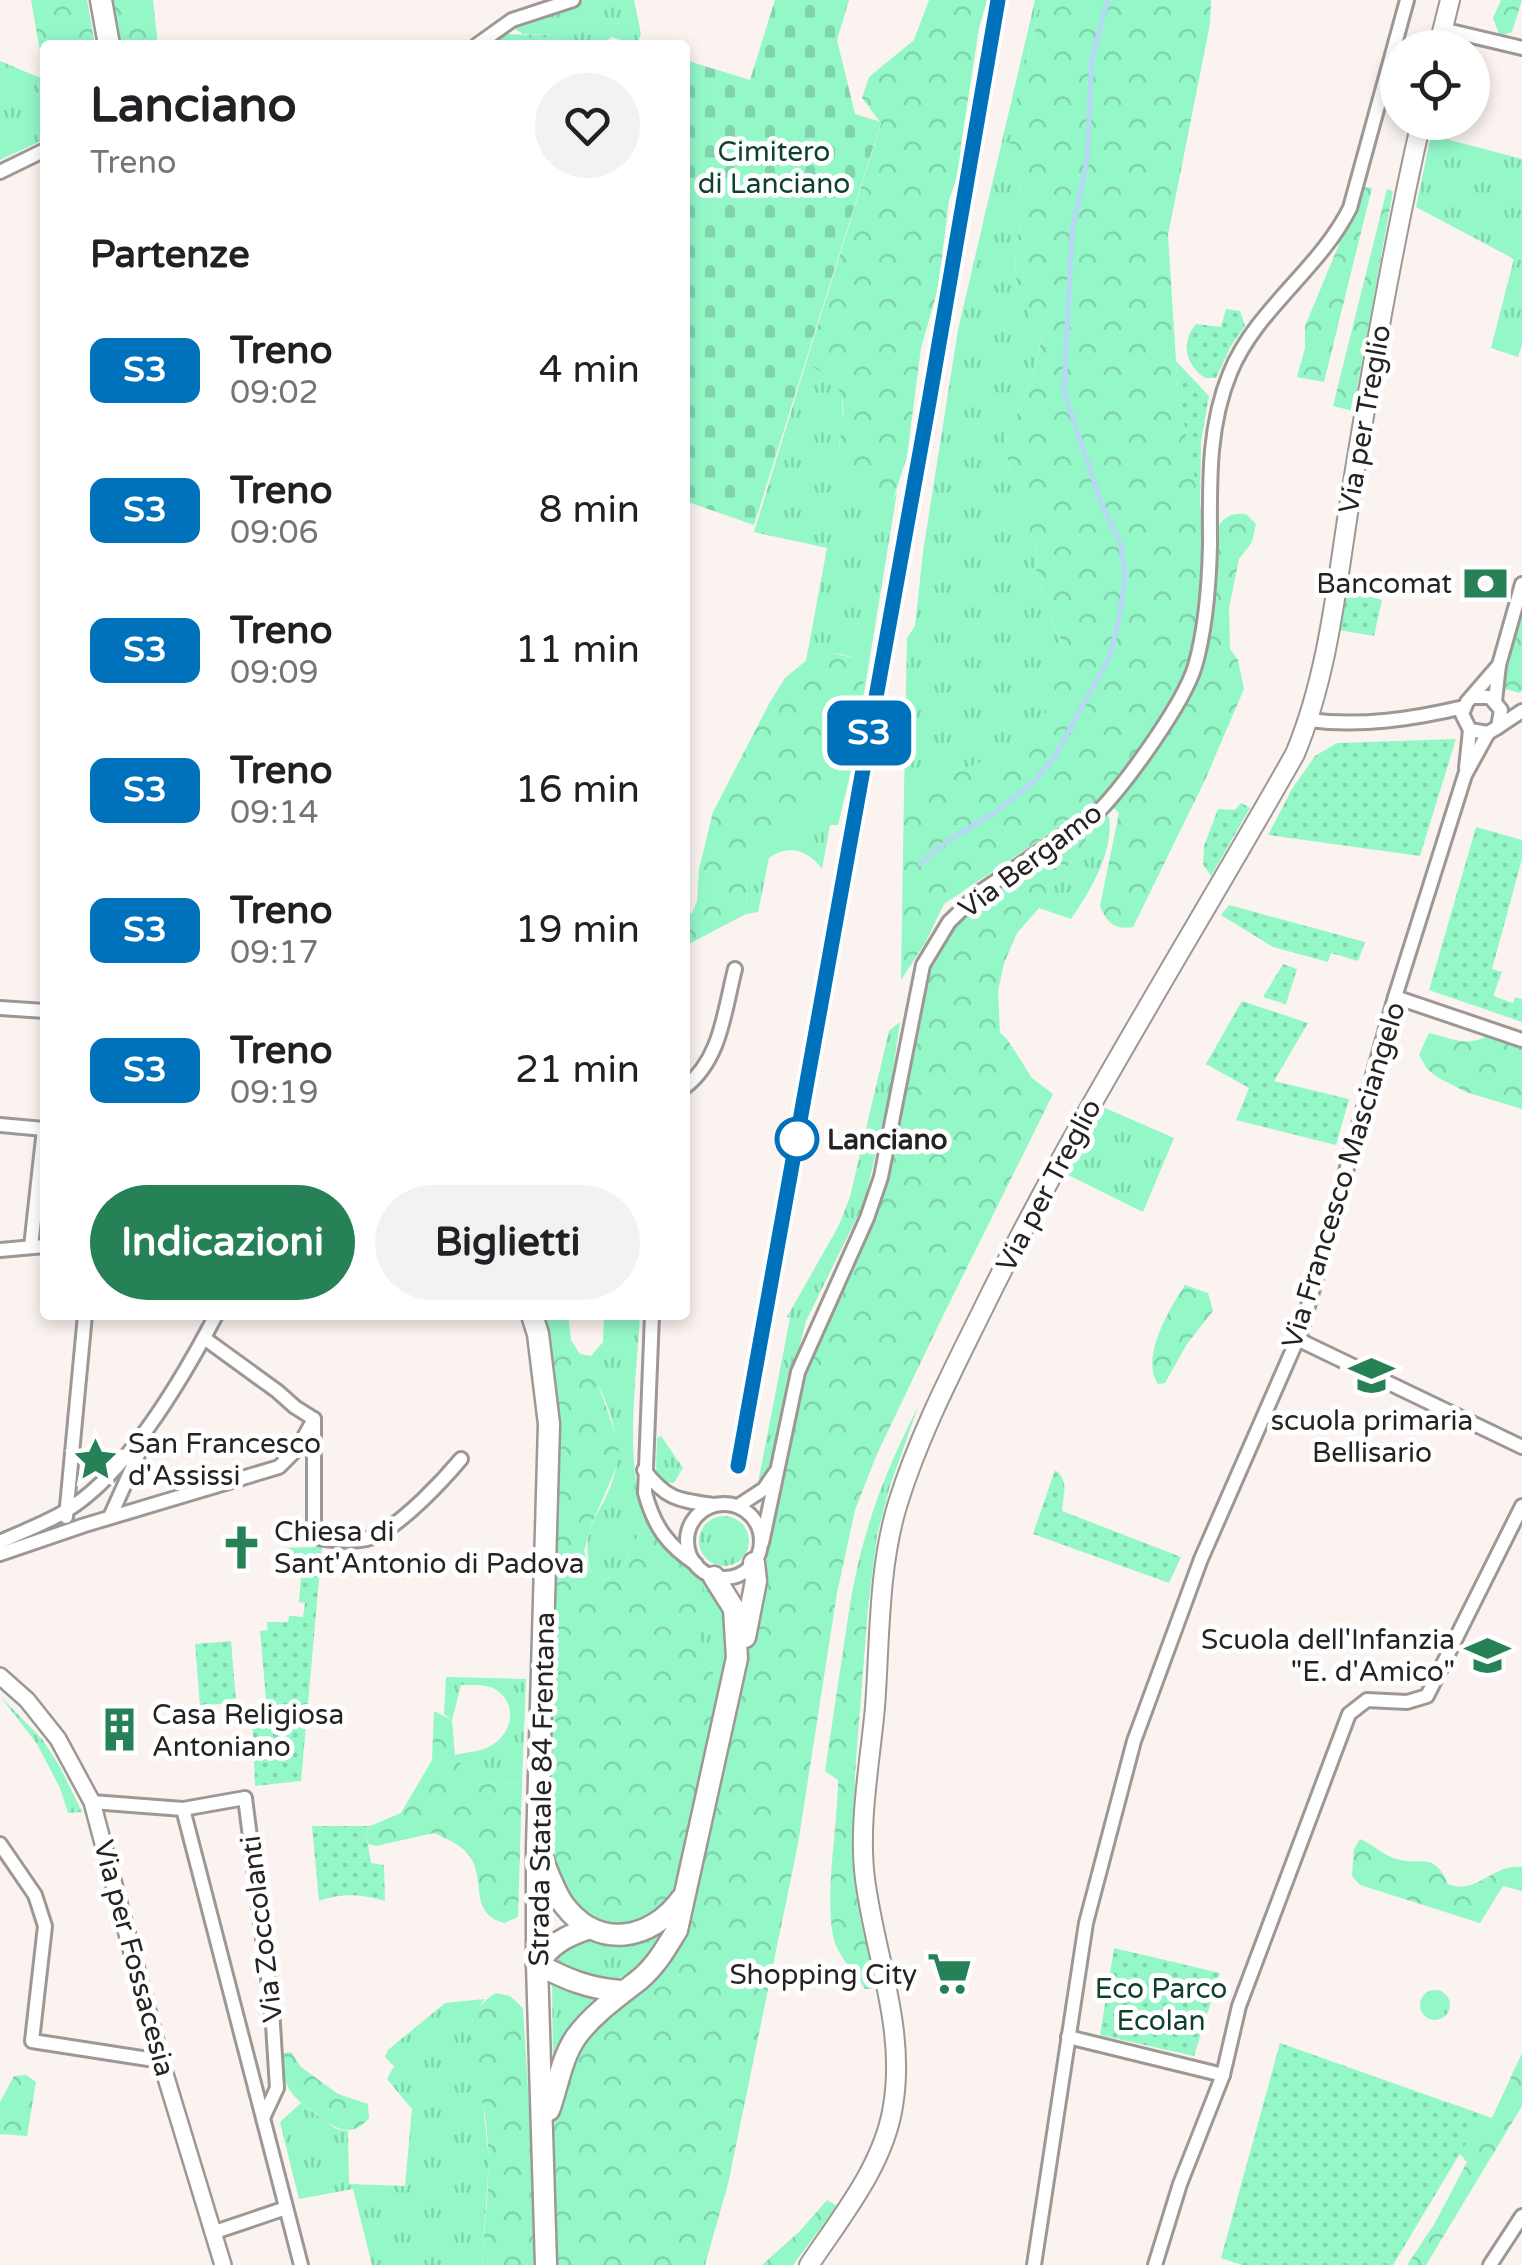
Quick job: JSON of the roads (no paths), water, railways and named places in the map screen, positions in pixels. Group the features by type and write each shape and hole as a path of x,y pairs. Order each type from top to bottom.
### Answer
{"main road":[{"path":"101,0 108,40"},
{"path":"1442,30 1450,0"},
{"name":"Via per Treglio","path":"809,2265 878,2156 893,2109 898,2064 895,2022 874,1934 864,1860 886,1572 898,1504 952,1374 1011,1251 1094,1098 1294,754 1309,720 1327,649 1394,239 1417,140"},
{"name":"Strada Statale 84 Frentana","path":"534,1320 549,1424 537,1847 546,2265"},
{"path":"544,2125 565,2059 576,2038 622,1991 640,1979 677,1930 737,1658 744,1643 758,1553"},
{"path":"714,1576 734,1608 737,1658"},
{"path":"537,1847 561,1901 590,1928 612,1935 641,1932 666,1917 689,1888"},
{"path":"590,1928 551,1945 537,1964 570,1982 622,1991"}],"street":[{"path":"485,40 512,20 573,0"},
{"name":"Via Bergamo","path":"758,1553 806,1350 867,1218 880,1177 919,983 935,942 980,892 1115,794 1187,688 1195,668 1207,600 1210,470 1220,401 1230,372 1251,334 1335,236 1350,208 1407,0"},
{"path":"1490,44 1522,48"},
{"path":"0,172 40,152"},
{"path":"1493,730 1502,716 1497,702 1498,665 1522,584"},
{"path":"1468,728 1468,702 1498,665"},
{"path":"1309,720 1342,724 1423,717 1484,695 1522,710"},
{"path":"1423,717 1493,730 1522,710"},
{"name":"Via Francesco Masciangelo","path":"1466,774 1468,728"},
{"name":"Via Francesco Masciangelo","path":"1034,2265 1086,1923 1134,1741 1200,1562 1298,1339 1396,997 1466,774 1493,730"},
{"path":"690,1082 707,1066 716,1046 734,970"},
{"path":"1396,997 1522,1040"},
{"path":"0,1008 40,1011"},
{"path":"0,1125 40,1129"},
{"path":"0,1250 38,1247 40,1208"},
{"path":"68,1530 66,1512 85,1320"},
{"path":"0,1542 66,1512 96,1487 150,1424 213,1320"},
{"path":"652,1320 644,1493 652,1519 670,1547 714,1576 740,1574 758,1553 758,1525 738,1506"},
{"path":"204,1338 314,1419"},
{"path":"1298,1339 1522,1447"},
{"path":"314,1419 314,1516 318,1538 336,1541 379,1534 442,1482 461,1459"},
{"path":"0,1554 279,1467 298,1448 314,1419"},
{"path":"110,1517 130,1479 150,1424"},
{"path":"644,1470 672,1498 738,1506 764,1489 779,1466"},
{"path":"696,1564 688,1548 689,1530 698,1514 714,1505"},
{"path":"1155,2265 1180,2184 1224,2075 1239,2006 1349,1714 1367,1700 1407,1702 1427,1696 1522,1506"},
{"name":"Via per Fossacesia","path":"0,1676 58,1739 92,1802 161,2061 223,2265"},
{"name":"Via Zoccolanti","path":"183,1809 245,1798 272,2010 277,2088 263,2119"},
{"path":"92,1802 183,1809 300,2265"},
{"path":"0,1844 35,1895 45,1926 32,2042 161,2061"},
{"path":"1068,2037 1224,2075"},
{"path":"215,2232 286,2208"},
{"path":"1490,2265 1522,2216"}],"waterway":[{"path":"920,864 950,839 996,812 1032,783 1055,756 1109,658 1118,624 1125,580 1121,545 1102,505 1064,392 1072,232 1087,161 1092,57 1108,0"}],"railway":[{"path":"766,1315 998,0"}],"train":[{"name":"S3","path":"738,1466 998,0"}],"place":[{"name":"Bancomat","path":"1485,583"},
{"name":"Lanciano","path":"797,1139"},
{"name":"scuola primaria Bellisario","path":"1372,1375"},
{"name":"San Francesco d'Assissi","path":"95,1459"},
{"name":"Chiesa di Sant'Antonio di Padova","path":"241,1547"},
{"name":"Scuola dell'Infanzia \"E. d'Amico\"","path":"1488,1655"},
{"name":"Casa Religiosa Antoniano","path":"119,1730"},
{"name":"Shopping City","path":"950,1974"}],"park label":[{"name":"Cimitero di Lanciano","path":"774,167"},
{"name":"Eco Parco Ecolan","path":"1161,2004"}]}
